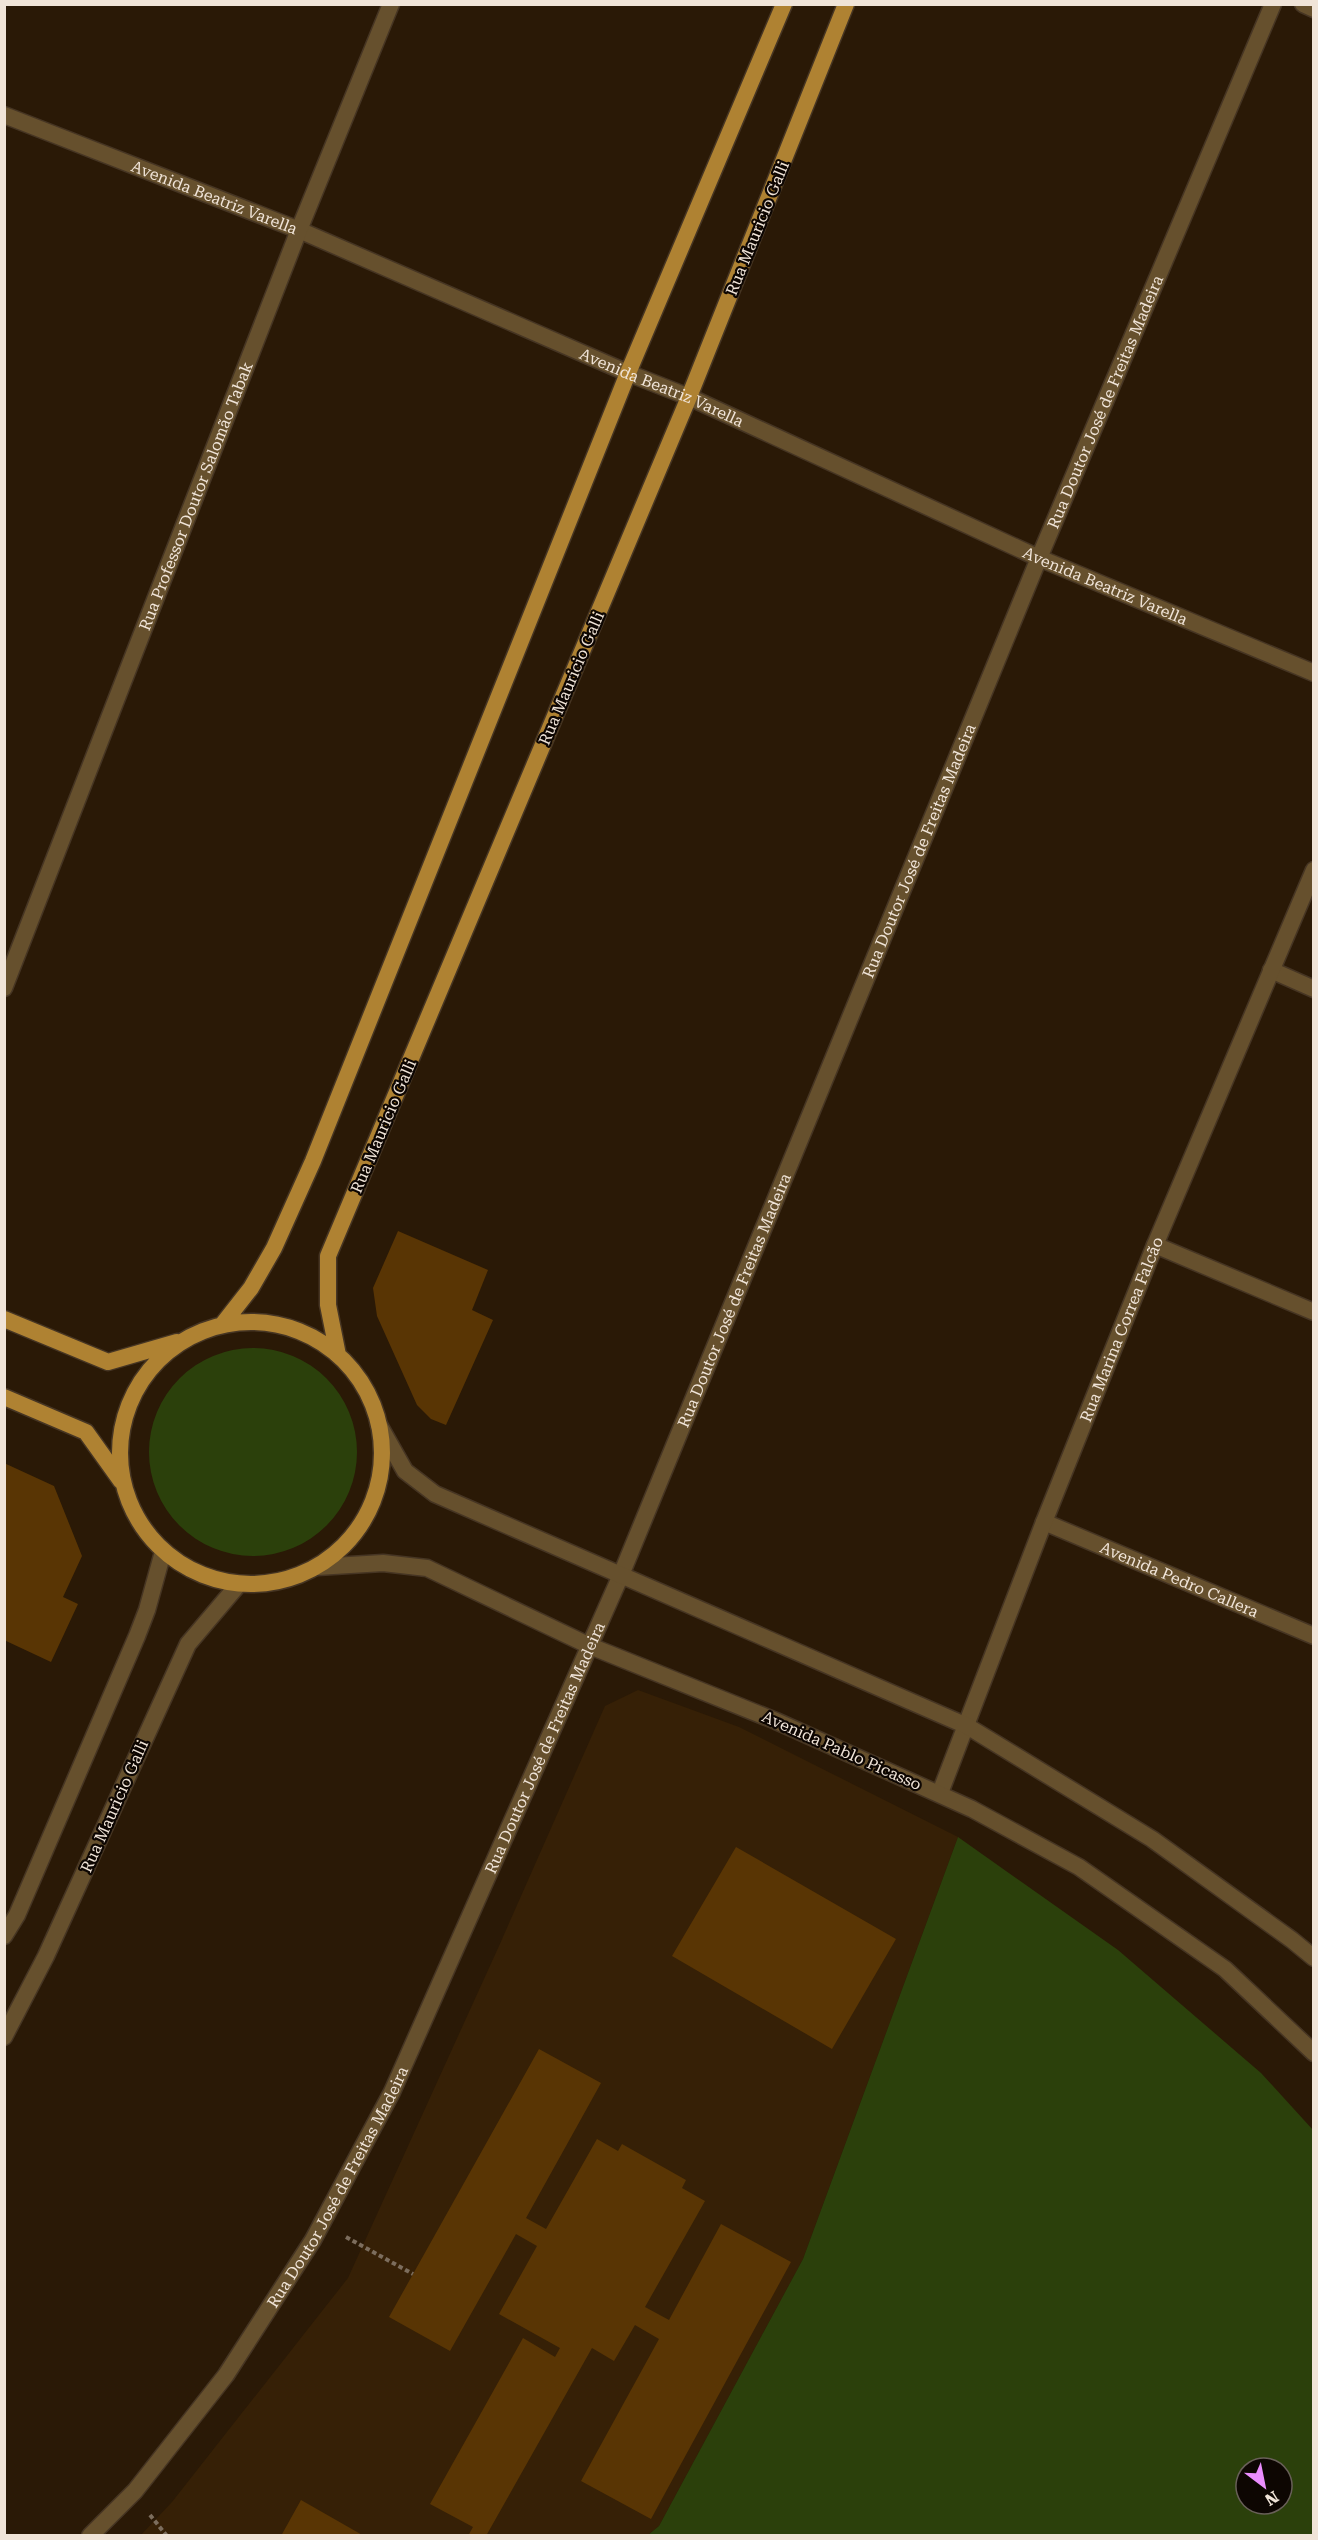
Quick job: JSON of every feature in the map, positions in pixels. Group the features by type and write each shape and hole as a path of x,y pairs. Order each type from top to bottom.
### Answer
{"main road":[{"path":"222,1325 251,1288 274,1248 313,1161 628,373 784,4"},
{"name":"Rua Mauricio Galli","path":"338,1355 328,1305 328,1256 689,396 846,4"},
{"path":"4,1319 108,1362 184,1340 222,1325 247,1320 303,1333 338,1355 364,1387 380,1425 382,1466 371,1506 348,1543 317,1567 279,1582 238,1585 197,1574 163,1552 137,1520 122,1482 86,1432 4,1396"},
{"path":"122,1482 119,1441 129,1401 152,1367 184,1340"}],"street":[{"name":"Rua Professor Doutor Salomão Tabak","path":"4,988 299,230 391,4"},
{"name":"Rua Doutor José de Freitas Madeira","path":"90,2535 135,2491 226,2375 322,2223 392,2092 621,1575 1039,558 1273,4"},
{"path":"1303,4 1314,9"},
{"name":"Avenida Beatriz Varella","path":"4,115 299,230 628,373 689,396 1039,558 1314,673"},
{"name":"Rua Marina Correa Falcão","path":"940,1793 1044,1522 1155,1245 1314,870"},
{"path":"1271,970 1314,989"},
{"path":"1155,1245 1314,1312"},
{"path":"380,1425 405,1471 435,1494 966,1726 1152,1839 1314,1958"},
{"name":"Avenida Pedro Callera","path":"1044,1522 1314,1636"},
{"path":"4,1936 17,1915 137,1636 147,1610 163,1552"},
{"name":"Avenida Pablo Picasso","path":"317,1567 383,1563 427,1568 590,1646 776,1721 940,1793 1069,1862 1225,1969 1314,2053"},
{"name":"Rua Mauricio Galli","path":"4,2037 46,1956 188,1644 238,1585"}],"path":[{"path":"322,2223 413,2274"}],"shaded area":[{"path":"638,1690 739,1727 958,1837 803,2259 659,2526 648,2535 140,2536 172,2502 348,2278 605,1706"}],"green space":[{"path":"253,1348 273,1350 293,1356 319,1372 333,1386 349,1412 355,1432 357,1452 355,1472 349,1492 333,1518 319,1532 293,1548 273,1554 253,1556 233,1554 213,1548 187,1532 173,1518 157,1492 151,1472 149,1452 151,1432 157,1412 173,1386 187,1372 213,1356 233,1350"},
{"path":"958,1837 1118,1950 1261,2073 1313,2130 1313,2535 648,2535 659,2526 803,2259"}],"building":[{"path":"398,1231 488,1270 472,1310 493,1320 446,1425 431,1419 417,1405 377,1316 373,1288"},
{"path":"4,1463 54,1486 82,1556 63,1597 78,1604 51,1662 4,1640"},
{"path":"736,1847 896,1939 832,2049 672,1956"},
{"path":"539,2049 601,2083 526,2218 546,2229 597,2139 618,2151 622,2144 686,2180 682,2188 705,2201 645,2307 669,2320 721,2224 791,2262 651,2519 581,2481 659,2339 635,2325 614,2361 592,2348 486,2536 468,2536 473,2527 430,2504 523,2338 555,2357 560,2348 499,2314 537,2246 516,2234 450,2351 389,2317"},
{"path":"301,2500 364,2536 281,2536"}]}
